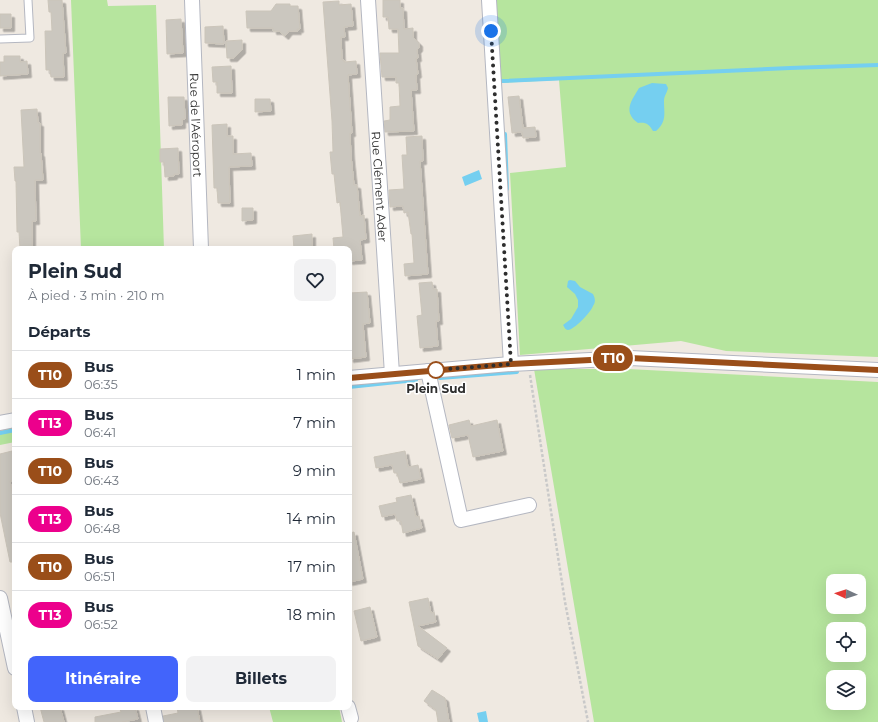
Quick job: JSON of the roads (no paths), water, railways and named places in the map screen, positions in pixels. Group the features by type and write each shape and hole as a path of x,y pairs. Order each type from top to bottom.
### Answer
{"street":[{"name":"Rue de l'Aéroport","path":"192,0 201,246"},
{"name":"Rue Clément Ader","path":"368,0 392,374"},
{"path":"489,0 511,364"},
{"path":"352,378 511,364 630,358 878,370"},
{"path":"428,371 461,520 529,504"},
{"path":"0,423 12,421"},
{"path":"0,598 12,654"},
{"path":"25,710 27,722"},
{"path":"154,710 156,722"}],"lane":[{"path":"0,39 30,38 28,0"}],"water":[{"path":"652,83 666,84 668,88 664,99 663,121 656,131 653,131 647,124 638,123 630,115 629,110 631,101 639,88"},
{"path":"479,170 482,179 465,186 462,177"},
{"path":"568,281 575,281 580,287 593,294 595,302 592,309 578,324 567,330 563,325 571,319 578,307 578,300 575,294 567,287"},
{"path":"486,711 488,722 479,722 477,713"}],"waterway":[{"path":"502,81 878,65"},
{"path":"505,134 507,189"},
{"path":"440,378 517,372"},
{"path":"352,387 416,380"},
{"path":"0,433 12,431"}],"place":[{"name":"Plein Sud","path":"436,370"}]}
